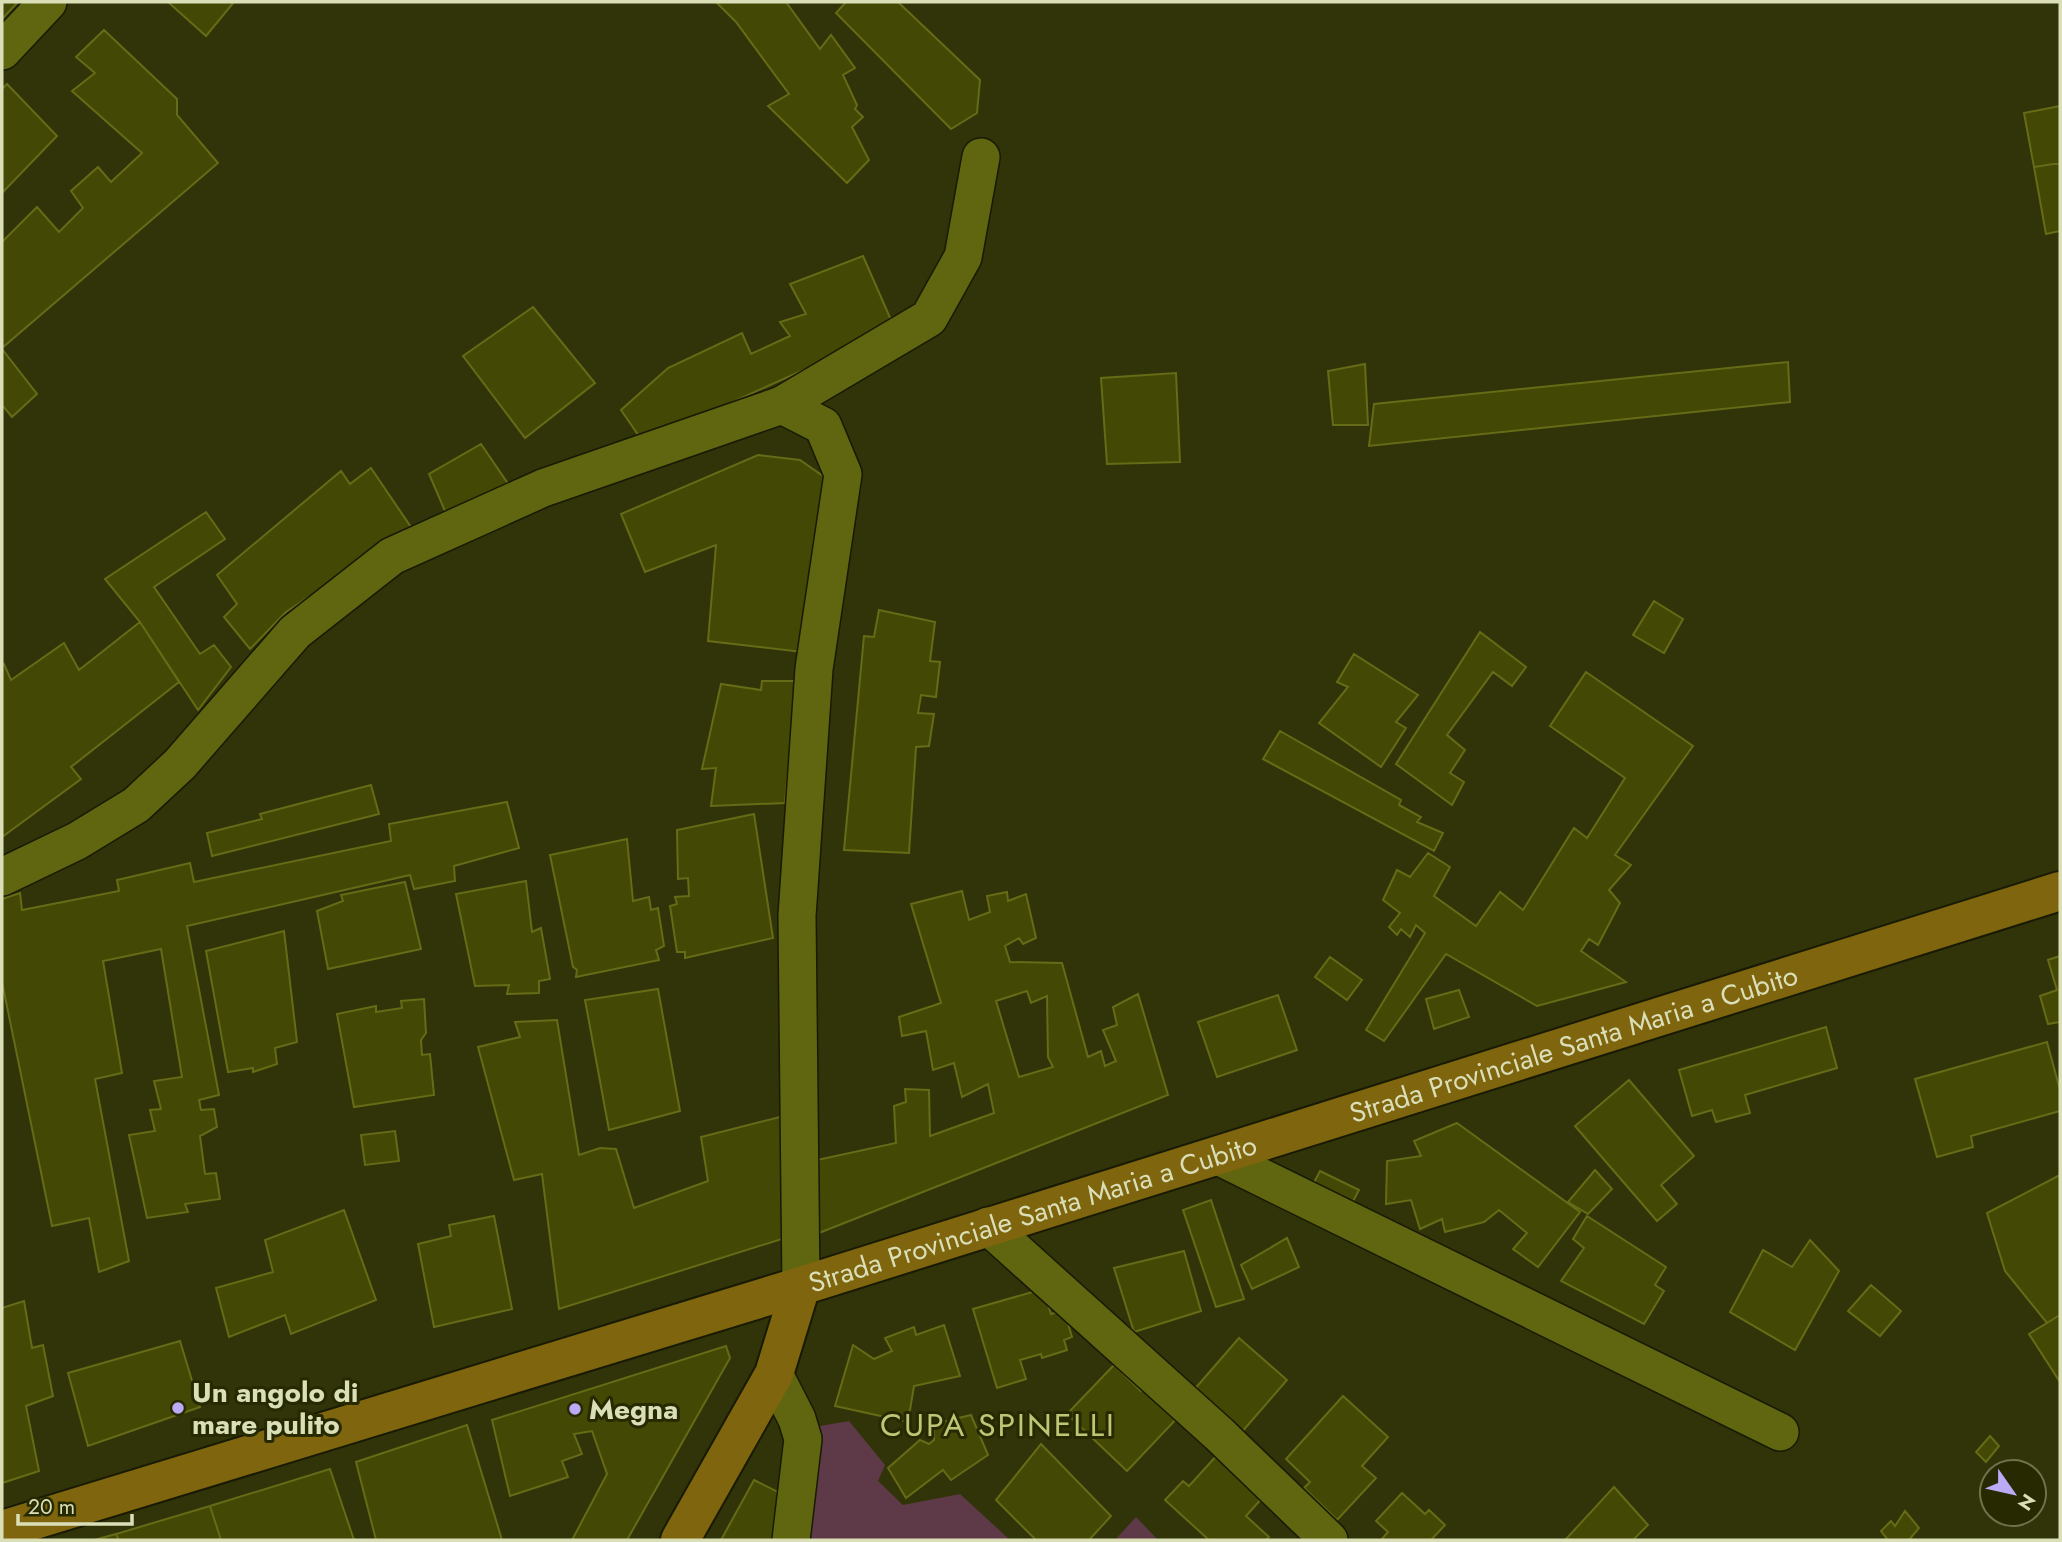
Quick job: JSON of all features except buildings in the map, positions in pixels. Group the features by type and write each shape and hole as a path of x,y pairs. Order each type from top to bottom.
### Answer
{"main road":[{"name":"Strada Provinciale Santa Maria a Cubito","path":"2,1530 801,1286 2060,891"},
{"path":"680,1540 774,1374 801,1286"}],"street":[{"path":"2,51 48,2"},
{"path":"2,877 77,841 136,805 180,764 295,632 392,556 544,488 782,405 929,318 963,257 981,157"},
{"path":"782,405 823,426 843,474 814,669 797,916 801,1286"},
{"path":"1218,1156 1780,1432"},
{"path":"988,1226 1219,1434 1329,1540"},
{"path":"774,1374 797,1419 803,1439 791,1540"}],"shaded area":[{"path":"849,1421 885,1465 878,1481 903,1505 960,1494 1010,1540 809,1540 820,1426"},
{"path":"1136,1517 1158,1540 1115,1540"}],"place":[{"name":"Un angolo di mare pulito","path":"178,1408"},
{"name":"Megna","path":"575,1409"}],"district":[{"name":"CUPA SPINELLI","path":"998,1425"}]}
